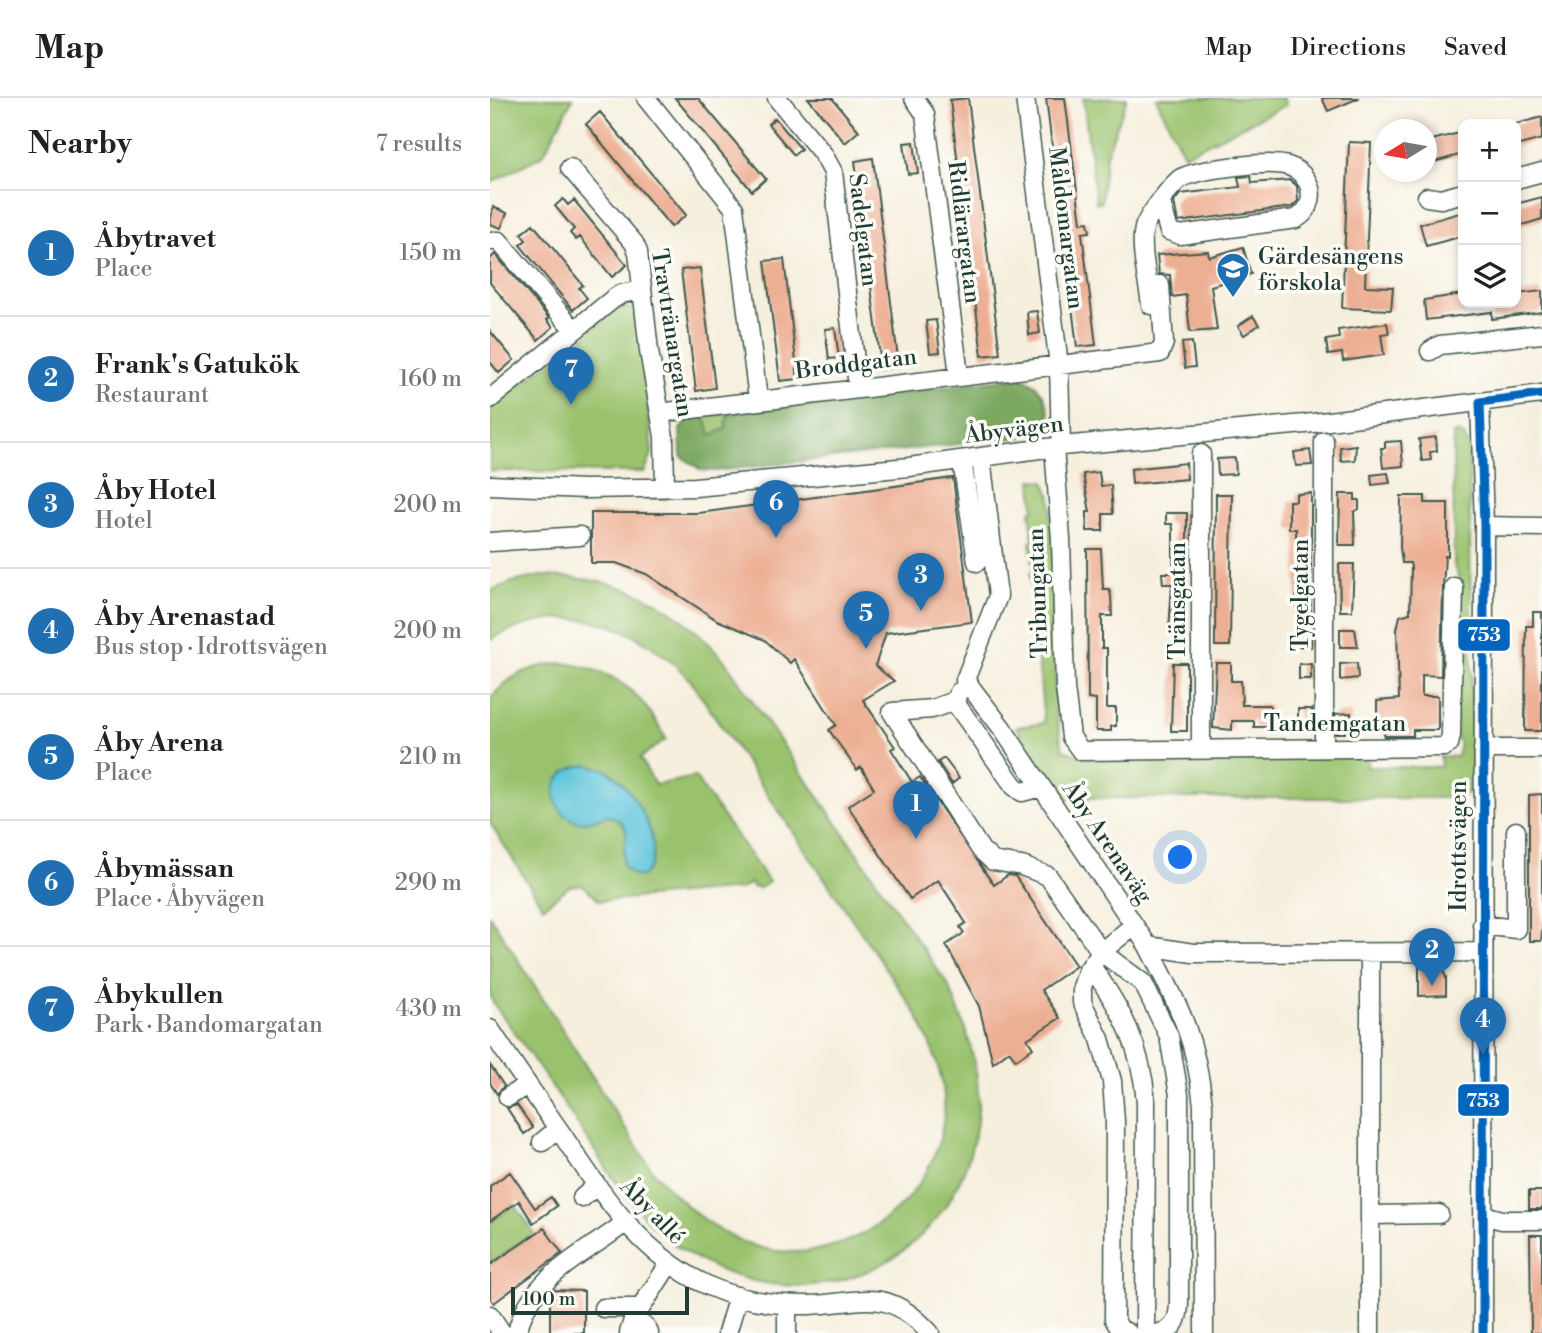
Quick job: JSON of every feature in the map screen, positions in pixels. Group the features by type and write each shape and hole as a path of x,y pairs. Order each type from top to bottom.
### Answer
{"street":[{"path":"646,98 734,208 758,399"},
{"name":"Sadelgatan","path":"777,98 823,154 833,172 858,387"},
{"name":"Ridlärargatan","path":"914,98 925,114 959,375"},
{"name":"Måldomargatan","path":"1026,98 1059,365 1058,447"},
{"path":"1153,354 1144,231 1152,214 1178,180 1185,176 1242,166 1287,166 1303,175 1311,192 1308,209 1296,219 1180,235 1169,230 1161,203"},
{"name":"Travtränargatan","path":"570,168 634,243 657,405 660,410 665,488"},
{"path":"1521,178 1542,172"},
{"path":"1427,197 1441,199 1458,194"},
{"path":"490,241 499,241 573,330"},
{"path":"1059,365 1153,354 1163,350 1160,285"},
{"path":"492,394 621,294 642,290"},
{"path":"1430,351 1440,345 1542,334"},
{"name":"Broddgatan","path":"660,410 667,412 1059,365"},
{"name":"Åbyvägen","path":"490,485 665,488 1305,424 1542,394"},
{"name":"Idrottsvägen","path":"1480,402 1484,526 1483,1333"},
{"name":"Tygelgatan","path":"1324,441 1324,748"},
{"name":"Tribungatan","path":"1058,447 1065,688 1070,737"},
{"name":"Tränsgatan","path":"1201,454 1201,748"},
{"path":"981,458 998,596 954,701 932,709 892,712 981,850 993,861 1022,866 1048,876 1096,959 1129,1026 1143,1071 1147,1115 1145,1333"},
{"path":"962,460 977,562"},
{"path":"1484,526 1541,527"},
{"path":"490,542 580,536"},
{"name":"Tandemgatan","path":"1070,737 1081,751 1437,748 1449,744 1454,693 1454,587"},
{"name":"Åby Arenaväg","path":"965,680 1002,728 1148,946 1190,1031 1199,1067 1203,1105 1204,1333"},
{"path":"954,701 1014,786 1022,792 1041,787"},
{"path":"1483,749 1542,749"},
{"path":"1482,925 1516,929 1516,831"},
{"path":"1129,1333 1120,1329 1115,1318 1115,1121 1112,1081 1100,1039 1082,1002 1082,987 1096,959 1134,925"},
{"path":"1148,946 1193,953 1482,952"},
{"path":"1370,953 1370,1333"},
{"path":"1096,959 1143,983 1169,1036 1176,1063 1179,1095 1179,1305 1178,1320 1168,1332"},
{"name":"Åby allé","path":"490,1030 625,1223 669,1264 712,1288 738,1297 787,1304 859,1298 883,1300 906,1310 928,1333"},
{"path":"508,1097 527,1085"},
{"path":"542,1142 558,1129"},
{"path":"582,1198 597,1186"},
{"path":"1370,1215 1439,1214"},
{"path":"1483,1215 1502,1220 1542,1220"},
{"path":"517,1333 530,1300 542,1284 625,1223"},
{"path":"634,1320 669,1264"},
{"path":"727,1333 738,1297"},
{"path":"787,1304 787,1333"},
{"path":"603,1308 634,1320 646,1327 649,1333"},
{"path":"490,1315 502,1333"}],"green space":[{"path":"490,98 573,98 543,155 490,183"},
{"path":"1083,98 1127,98 1106,155 1101,203 1096,203"},
{"path":"1156,98 1283,98 1286,105 1184,155"},
{"path":"616,307 634,309 640,318 652,453 645,472 490,471 490,407 585,337"},
{"path":"1021,377 1039,388 1050,419 1045,428 1023,437 714,471 701,470 681,456 680,429 690,419 704,416 711,435 726,429 730,413"},
{"path":"730,413 726,429 711,435 704,416"},
{"path":"1458,433 1465,437 1469,449 1473,790 1458,798 1071,798 1062,804 1054,783 1016,727 1044,723 1030,572 1034,571 1030,542 1033,540 1030,511 1034,510 1032,480 1044,481 1051,497 1056,714 1063,750 1096,761 1366,754 1368,767 1441,767 1440,756 1457,757 1460,743 1456,737 1461,583 1454,566 1453,434"},
{"path":"541,576 570,577 621,587 665,607 705,640 725,661 948,985 968,1036 976,1073 976,1128 961,1177 937,1218 904,1250 865,1272 822,1284 776,1285 730,1274 684,1251 666,1238 620,1188 491,999 490,916 652,1170 675,1195 713,1226 758,1247 792,1252 826,1248 859,1236 888,1217 912,1192 931,1163 942,1131 944,1096 940,1075 917,1015 690,680 646,643 622,630 598,622 572,619 545,621 518,627 490,640 490,591 512,582"},
{"path":"564,663 613,678 637,696 666,739 640,758 655,785 695,777 769,882 760,888 752,887 750,883 741,889 599,901 583,885 570,886 543,907 490,823 490,700 505,684 522,672"},
{"path":"515,1205 534,1233 490,1264 490,1222"}],"water":[{"path":"586,765 602,768 613,774 642,811 652,841 653,855 649,867 640,877 633,875 623,866 626,830 623,824 607,815 586,822 573,820 564,814 558,805 556,785 561,776 571,769"}],"building":[{"path":"675,98 698,98 766,179 752,191"},
{"path":"808,98 832,98 859,131 845,143"},
{"path":"968,98 1000,354 982,356 950,100"},
{"path":"1046,98 1065,98 1081,223 1088,222 1090,232 1082,233 1096,345 1077,347"},
{"path":"1322,98 1359,98 1328,111"},
{"path":"600,112 686,215 671,227 586,124"},
{"path":"1542,117 1542,139 1521,145 1521,123"},
{"path":"775,118 801,149 794,155 768,124"},
{"path":"1458,133 1458,155 1437,161 1437,139"},
{"path":"914,142 918,173 908,174 904,143"},
{"path":"1349,142 1371,143 1365,286 1393,287 1391,310 1342,308"},
{"path":"873,158 899,367 878,370 876,358 880,357 855,161"},
{"path":"1251,176 1252,183 1290,180 1297,186 1298,201 1292,207 1178,222 1174,202 1180,194 1240,187 1238,177"},
{"path":"1542,197 1542,219 1521,225 1521,203"},
{"path":"563,199 568,205 574,200 627,265 612,277 580,237 576,240 570,233 574,229 555,206"},
{"path":"493,207 507,213 501,228 490,224"},
{"path":"1458,213 1458,237 1426,246 1420,224"},
{"path":"533,224 583,285 579,288 587,298 573,310 520,245 526,240 521,234"},
{"path":"1243,247 1251,274 1211,286 1217,330 1190,332 1186,295 1172,297 1170,275 1159,274 1157,255 1208,251 1209,257"},
{"path":"495,254 549,318 547,320 553,327 538,340 490,283 490,259"},
{"path":"784,259 798,379 780,381 765,261"},
{"path":"700,268 715,388 696,391 681,270"},
{"path":"1542,291 1542,312 1492,319 1492,312 1426,320 1424,300 1458,295 1458,308 1521,308 1521,293"},
{"path":"1037,311 1040,333 1029,335 1027,312"},
{"path":"1253,316 1259,325 1244,335 1238,326"},
{"path":"936,320 940,352 930,353 926,321"},
{"path":"1387,323 1389,333 1381,334 1384,355 1343,361 1342,353 1328,355 1326,340 1339,338 1338,330"},
{"path":"835,328 839,358 829,359 825,329"},
{"path":"490,331 514,360 499,373 490,362"},
{"path":"1192,342 1195,367 1185,368 1182,343"},
{"path":"1436,437 1437,451 1430,452 1431,460 1422,461 1419,439"},
{"path":"1401,441 1403,466 1383,468 1381,448 1385,448 1385,442"},
{"path":"1356,445 1355,460 1341,461 1340,447"},
{"path":"1310,450 1312,465 1296,466 1294,452"},
{"path":"1235,458 1236,474 1218,475 1217,459"},
{"path":"1186,463 1187,479 1132,484 1131,469"},
{"path":"1099,472 1101,486 1111,485 1113,514 1103,514 1103,531 1087,531 1087,512 1090,512 1083,474"},
{"path":"1388,473 1390,483 1372,485 1371,475"},
{"path":"953,478 972,622 886,633 875,666 894,681 863,700 895,747 891,749 912,782 920,777 994,885 1008,875 1015,876 1076,966 1041,990 1060,1018 1027,1039 1033,1048 1016,1060 1009,1051 993,1063 979,1006 946,945 964,933 960,927 966,923 938,880 910,899 848,806 874,789 861,767 857,770 829,730 836,725 794,659 790,663 765,640 717,620 646,574 616,563 591,563 591,513 699,513"},
{"path":"1311,493 1311,647 1297,646 1296,529 1289,529 1289,501 1296,501 1296,494"},
{"path":"1216,494 1232,494 1230,646 1215,646"},
{"path":"1340,494 1355,494 1355,500 1359,500 1359,509 1354,512 1355,545 1339,545"},
{"path":"1401,496 1425,496 1425,503 1448,503 1448,556 1445,556 1443,587 1441,676 1422,675 1422,696 1438,696 1438,730 1413,730 1413,736 1384,736 1385,723 1377,723 1377,701 1399,699 1397,629 1400,616 1410,613 1411,567 1410,563 1402,563 1400,547"},
{"path":"1166,513 1187,513 1187,563 1173,563 1173,529 1172,524 1166,524"},
{"path":"1087,549 1101,549 1103,589 1109,589 1111,596 1112,616 1102,616 1102,648 1107,648 1107,708 1116,708 1116,726 1111,726 1111,731 1096,731 1096,700 1088,699"},
{"path":"1339,564 1354,564 1352,611 1340,611"},
{"path":"1162,573 1181,573 1181,581 1187,581 1187,631 1169,631 1172,584 1163,584"},
{"path":"1533,612 1542,612 1542,731 1525,731 1526,626 1533,626"},
{"path":"1340,629 1355,629 1358,647 1340,647"},
{"path":"1173,663 1187,663 1187,731 1171,731"},
{"path":"1216,663 1231,663 1231,681 1241,681 1242,705 1270,705 1270,727 1254,727 1254,721 1232,721 1232,730 1213,728"},
{"path":"1357,663 1358,678 1340,680 1340,664"},
{"path":"1299,664 1311,664 1311,679 1299,679"},
{"path":"1298,709 1312,709 1312,729 1290,729 1290,720 1298,720"},
{"path":"1351,713 1351,728 1345,728 1345,733 1335,733 1335,714"},
{"path":"944,758 959,778 952,784 938,762"},
{"path":"1542,794 1542,931 1541,941 1529,941 1529,795"},
{"path":"1419,967 1442,969 1446,977 1446,995 1419,996"},
{"path":"490,1065 504,1086 497,1094 490,1083"},
{"path":"517,1105 533,1128 524,1134 507,1108"},
{"path":"510,1172 535,1208 551,1197 557,1206 533,1223 519,1201 490,1221 490,1186"},
{"path":"1529,1191 1542,1191 1542,1209 1529,1209"},
{"path":"544,1228 562,1253 494,1303 490,1298 490,1265"},
{"path":"1530,1235 1542,1235 1542,1333 1531,1333"},
{"path":"553,1290 584,1291 584,1333 550,1333 550,1295"}],"transit line":[{"name":"753","path":"1480,402 1542,394"},
{"name":"753","path":"1480,402 1484,526 1483,1333"}],"place":[{"name":"Gärdesängens förskola","path":"1233,299"},
{"name":"Åbykullen","path":"571,405"},
{"name":"Åbymässan","path":"776,538"},
{"name":"Åby Hotel","path":"921,611"},
{"name":"Åby Arena","path":"866,649"},
{"name":"Åbytravet","path":"916,839"},
{"name":"Frank's Gatukök","path":"1432,986"},
{"name":"Åby Arenastad","path":"1483,1055"}]}
